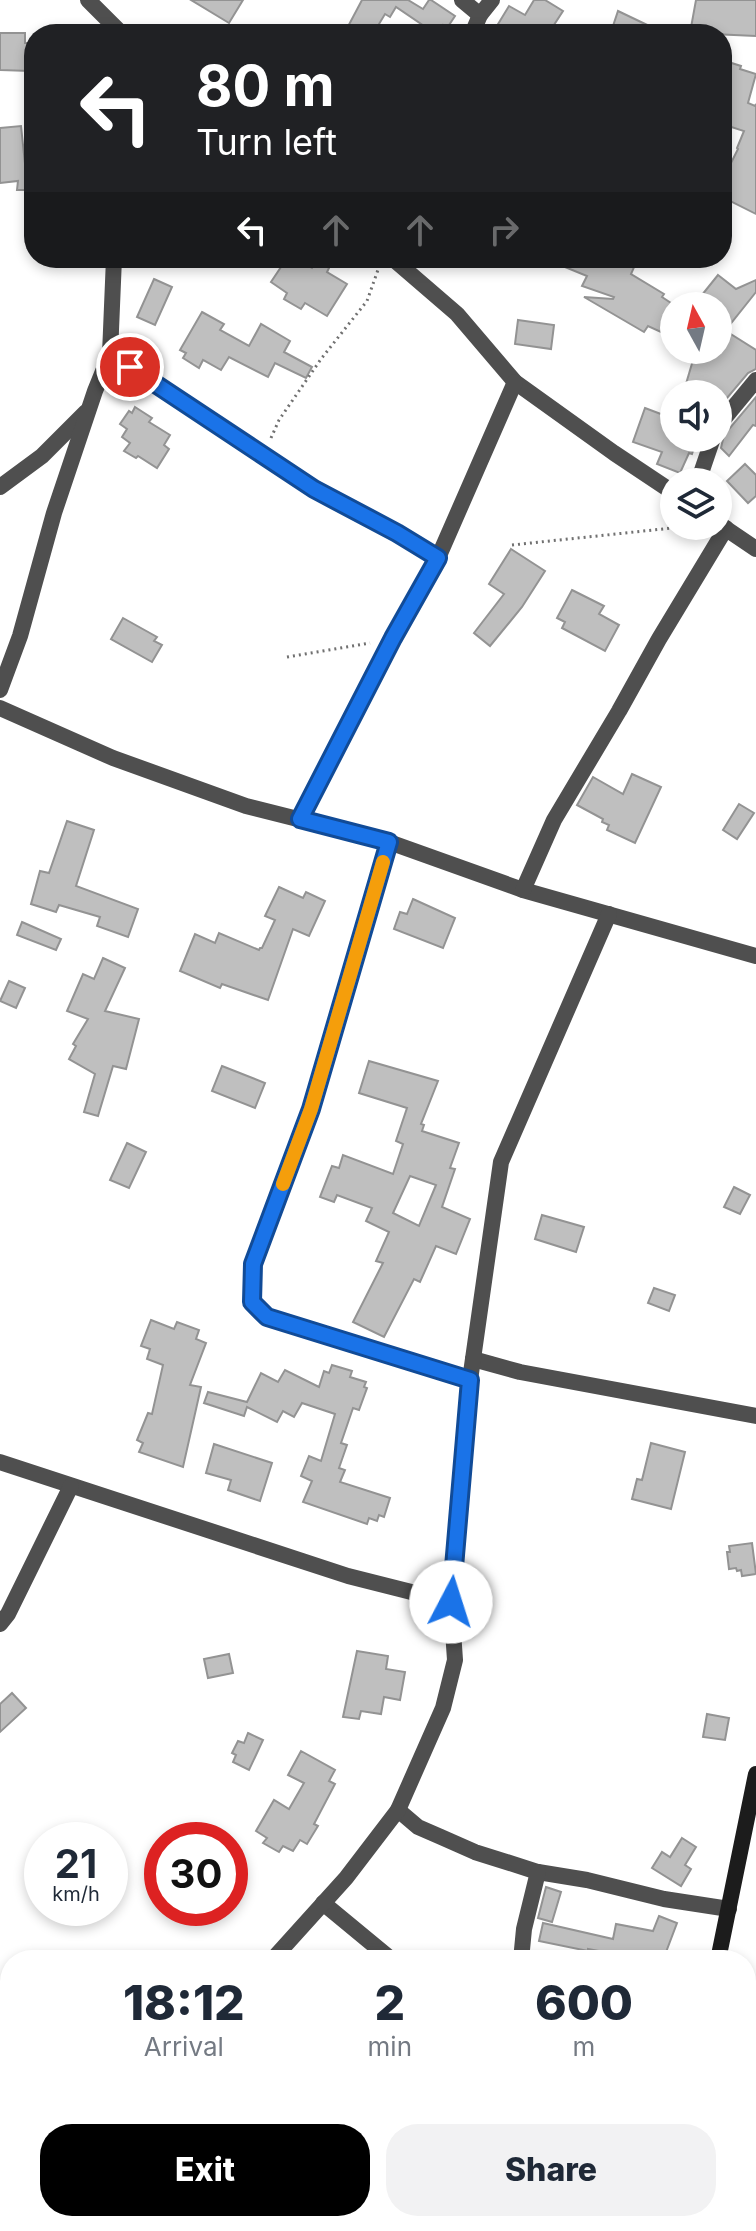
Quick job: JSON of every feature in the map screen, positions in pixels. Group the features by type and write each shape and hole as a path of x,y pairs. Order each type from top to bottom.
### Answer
{"street":[{"path":"88,0 112,24"},
{"path":"462,0 480,15"},
{"path":"476,24 492,0"},
{"path":"0,690 20,636 54,513 110,354 114,268"},
{"path":"404,268 457,314 515,382 660,484"},
{"path":"110,354 314,489 438,558"},
{"path":"732,409 756,380"},
{"path":"300,819 438,558 515,382"},
{"path":"0,487 42,456 90,408"},
{"path":"732,532 756,549"},
{"path":"523,890 554,820 619,711 714,540"},
{"path":"0,708 113,758 246,806 389,842 523,890 756,956"},
{"path":"389,842 311,1109 253,1264 252,1302 267,1317 470,1380"},
{"path":"281,1950 346,1878 398,1810 443,1708 455,1660 451,1602 470,1380 501,1162 609,914"},
{"path":"473,1359 520,1372 756,1416"},
{"path":"0,1462 348,1576 451,1602"},
{"path":"0,1624 8,1614 71,1486"},
{"path":"720,1950 752,1810 756,1774"},
{"path":"398,1810 418,1827 475,1852 538,1872 587,1880 664,1899 729,1909"},
{"path":"522,1950 538,1872"},
{"path":"323,1903 380,1950"}],"path":[{"path":"263,456 279,420 321,359 367,301 377,268"},
{"path":"512,545 660,529"},
{"path":"287,657 393,638"}],"building":[{"path":"191,0 243,0 229,23"},
{"path":"362,0 408,0 423,9 431,0 455,16 450,24 421,24 396,7 390,17 385,14 379,24 349,24"},
{"path":"534,0 545,0 563,11 555,24 498,24 509,6 525,15"},
{"path":"696,0 756,0 756,36 732,35 732,24 692,24"},
{"path":"618,11 645,24 614,24"},
{"path":"0,33 24,33 24,71 0,70"},
{"path":"732,63 756,74 748,103 756,104 756,214 732,202 732,161 744,131 732,127"},
{"path":"21,126 24,190 17,190 18,181 0,183 0,128"},
{"path":"280,268 329,268 327,272 347,284 327,316 305,303 301,309 284,299 287,293 271,282"},
{"path":"567,268 634,268 631,274 661,292 660,332 648,326 644,332 584,297 614,297 582,286 587,276"},
{"path":"718,275 736,289 756,280 756,292 732,322 732,292 704,292"},
{"path":"154,279 172,287 155,325 137,317"},
{"path":"202,312 224,324 220,330 249,346 261,324 290,341 284,352 312,367 306,378 275,363 268,377 229,357 221,370 203,360 199,368 183,358 186,353 180,350"},
{"path":"518,320 554,325 551,349 515,344"},
{"path":"732,335 756,350 756,369 748,373 732,392 732,380 687,380 692,364 732,364"},
{"path":"756,397 756,426 753,425 729,456 725,452 732,452 732,426"},
{"path":"135,407 152,418 149,422 170,435 164,445 169,449 157,468 124,451 130,443 122,437 127,429 120,424"},
{"path":"645,408 660,414 660,451 633,442"},
{"path":"662,452 693,452 689,453 682,468 657,464"},
{"path":"745,464 756,475 756,496 748,503 732,486 732,476"},
{"path":"511,549 545,571 522,607 490,646 474,633 504,594 489,584"},
{"path":"572,590 604,606 599,614 619,625 605,651 562,628 565,622 557,618"},
{"path":"123,618 157,637 154,641 162,645 152,662 111,639"},
{"path":"632,774 661,787 635,843 607,830 609,825 602,822 603,819 577,805 593,777 623,794"},
{"path":"739,804 754,813 737,839 723,830"},
{"path":"67,821 94,830 76,886 138,909 128,937 97,926 100,917 59,905 56,912 31,904 40,871 49,873"},
{"path":"279,887 303,898 306,892 325,901 309,936 293,929 268,1000 222,984 220,988 180,971 195,934 215,943 219,933 259,950 262,948 275,920 265,916"},
{"path":"413,899 455,918 443,948 394,929 400,912 407,914"},
{"path":"22,922 61,939 56,950 17,935"},
{"path":"103,958 125,968 105,1011 139,1019 126,1069 113,1066 98,1116 84,1112 95,1074 69,1059 76,1046 73,1044 88,1019 67,1011 83,974 94,979"},
{"path":"9,981 25,988 16,1008 0,1001"},
{"path":"369,1061 438,1081 421,1124 424,1125 422,1131 459,1143 450,1168 455,1169 442,1207 470,1219 456,1254 436,1246 420,1282 414,1279 384,1337 353,1322 383,1263 376,1261 389,1232 366,1221 372,1208 337,1195 334,1202 320,1197 332,1166 339,1168 343,1155 393,1174 403,1144 396,1141 407,1108 359,1093","holes":["410,1176 436,1185 419,1226 393,1213"]},
{"path":"222,1066 265,1083 255,1108 212,1091"},
{"path":"127,1143 146,1152 129,1188 110,1180"},
{"path":"734,1187 750,1195 740,1214 724,1207"},
{"path":"542,1215 584,1227 576,1252 535,1239"},
{"path":"654,1288 675,1295 669,1311 648,1303"},
{"path":"151,1320 174,1329 177,1322 199,1330 196,1339 206,1343 190,1385 201,1387 183,1467 139,1452 143,1443 137,1440 148,1413 152,1414 163,1365 147,1359 150,1349 141,1346"},
{"path":"332,1365 352,1371 350,1377 366,1382 364,1387 367,1388 359,1410 353,1408 341,1443 347,1445 339,1468 345,1470 340,1482 390,1498 384,1517 379,1515 377,1521 369,1518 367,1524 303,1502 312,1481 301,1476 309,1456 321,1461 335,1414 302,1403 294,1417 283,1411 277,1422 247,1407 244,1416 204,1403 208,1392 247,1402 261,1373 278,1382 285,1370 319,1387 324,1371 329,1373"},
{"path":"651,1443 685,1452 671,1509 632,1499 637,1479 642,1480"},
{"path":"214,1444 272,1463 260,1501 228,1490 231,1480 206,1473"},
{"path":"752,1543 756,1574 742,1576 741,1570 729,1569 729,1546"},
{"path":"357,1651 388,1656 386,1669 405,1672 400,1700 384,1697 381,1714 361,1711 359,1719 343,1717"},
{"path":"229,1654 233,1673 208,1678 204,1659"},
{"path":"12,1693 26,1708 0,1732 0,1704"},
{"path":"707,1714 729,1718 725,1740 703,1737"},
{"path":"248,1733 263,1740 249,1770 233,1762 236,1755 232,1753 238,1741 244,1743"},
{"path":"301,1751 335,1770 329,1781 335,1784 307,1844 300,1840 293,1851 283,1846 279,1852 263,1843 267,1838 256,1831 274,1800 289,1809 304,1783 288,1775"},
{"path":"682,1838 696,1847 685,1865 691,1869 681,1886 652,1868 662,1852 670,1857"},
{"path":"546,1887 561,1892 552,1922 538,1918"},
{"path":"659,1916 677,1923 667,1950 583,1950 539,1941 543,1923 613,1939 616,1924 653,1931"}],"slow traffic":[{"path":"283,1184 311,1109 383,862"}],"route":[{"path":"130,367 314,489 438,558 300,819 389,842 311,1109 253,1264 252,1302 267,1317 470,1380 451,1602"}]}
